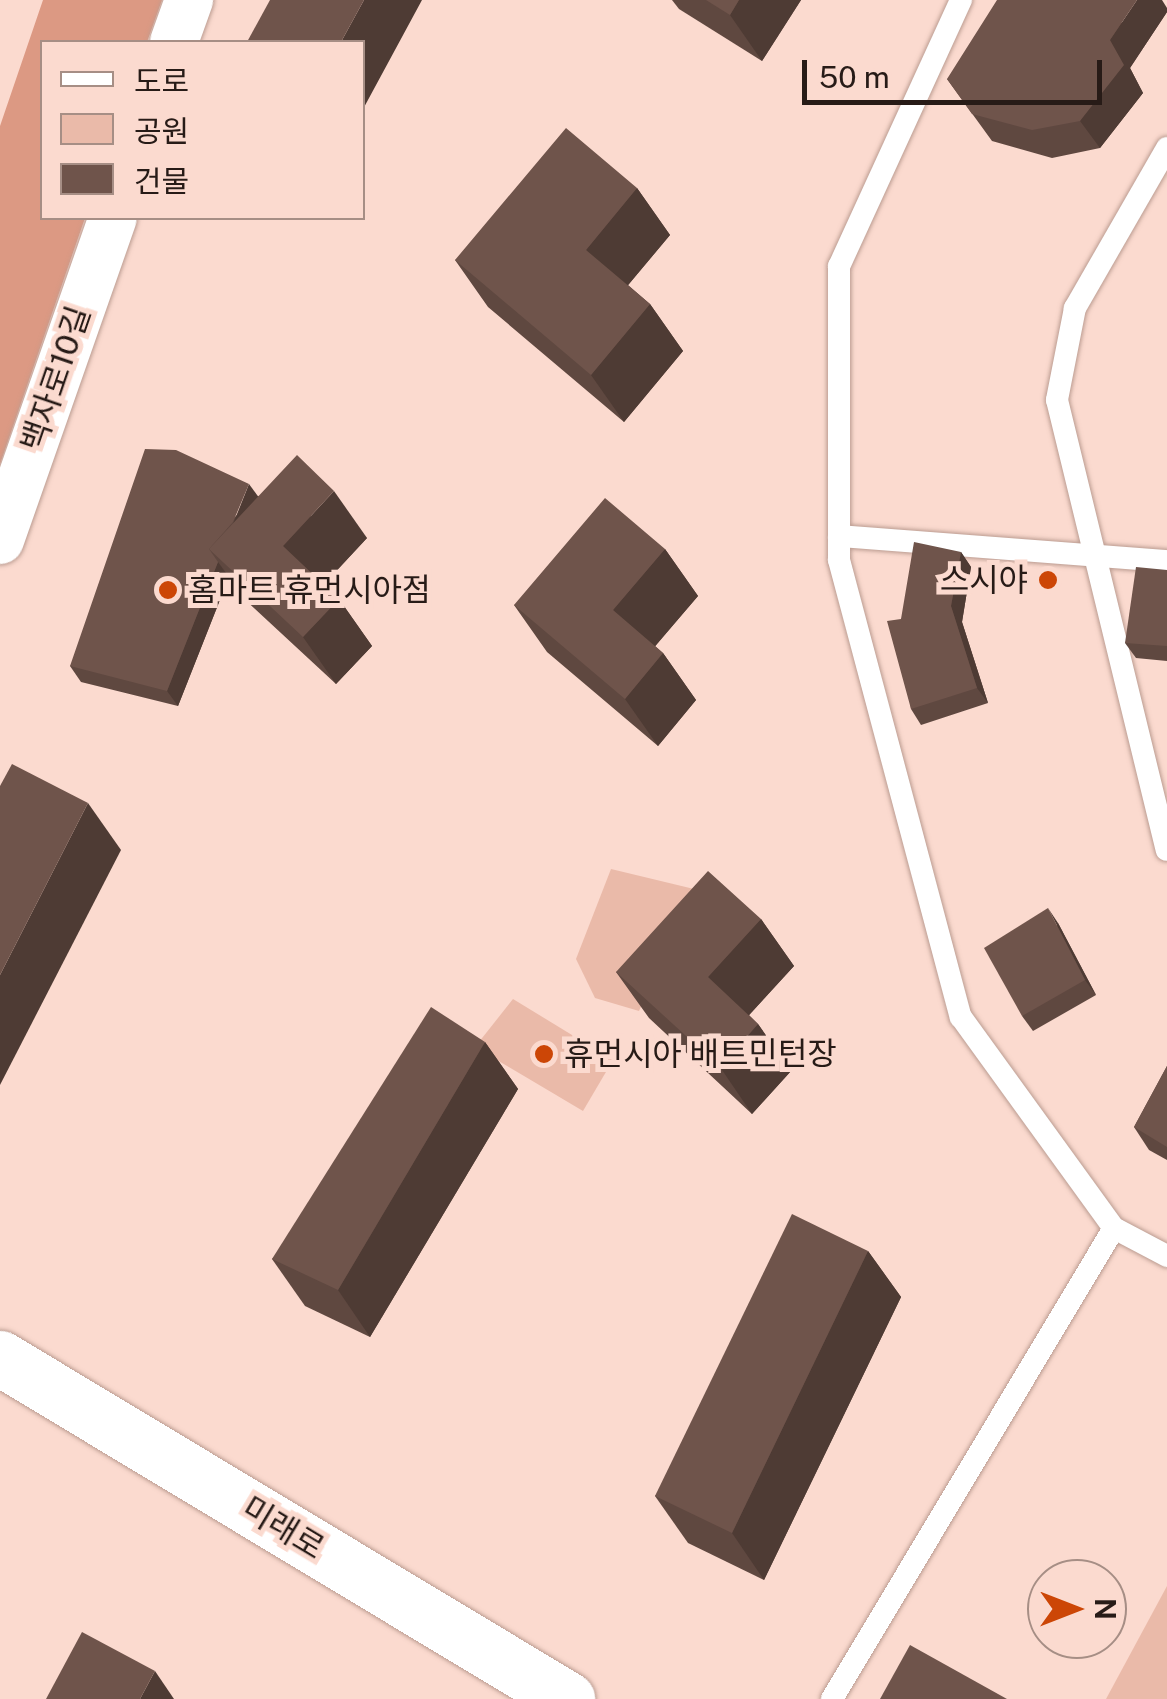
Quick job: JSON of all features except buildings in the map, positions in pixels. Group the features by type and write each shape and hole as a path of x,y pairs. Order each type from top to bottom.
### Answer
{"street":[{"path":"175,40 189,0"},
{"name":"백자로10길","path":"0,540 112,220"},
{"name":"미래로","path":"0,1358 566,1699"}],"lane":[{"path":"961,0 839,266 839,536 961,1017 1114,1228 1167,1256"},
{"path":"1167,148 1075,308 1060,382 1089,550 1167,850"},
{"path":"839,536 1089,550 1167,562"},
{"path":"832,1699 1114,1228"}],"green space":[{"path":"611,869 694,889 639,1011 595,998 576,959"},
{"name":"휴먼시아 배트민턴장","path":"513,999 613,1060 583,1111 475,1047"},
{"path":"1167,1586 1167,1699 1106,1699"}],"shaded area":[{"path":"43,0 162,0 148,40 40,40 40,220 84,220 0,464 0,126"}],"place":[{"name":"스시야","path":"1048,580"},
{"name":"홈마트 휴먼시아점","path":"168,590"},
{"name":"휴먼시아 배트민턴장","path":"544,1054"}]}
